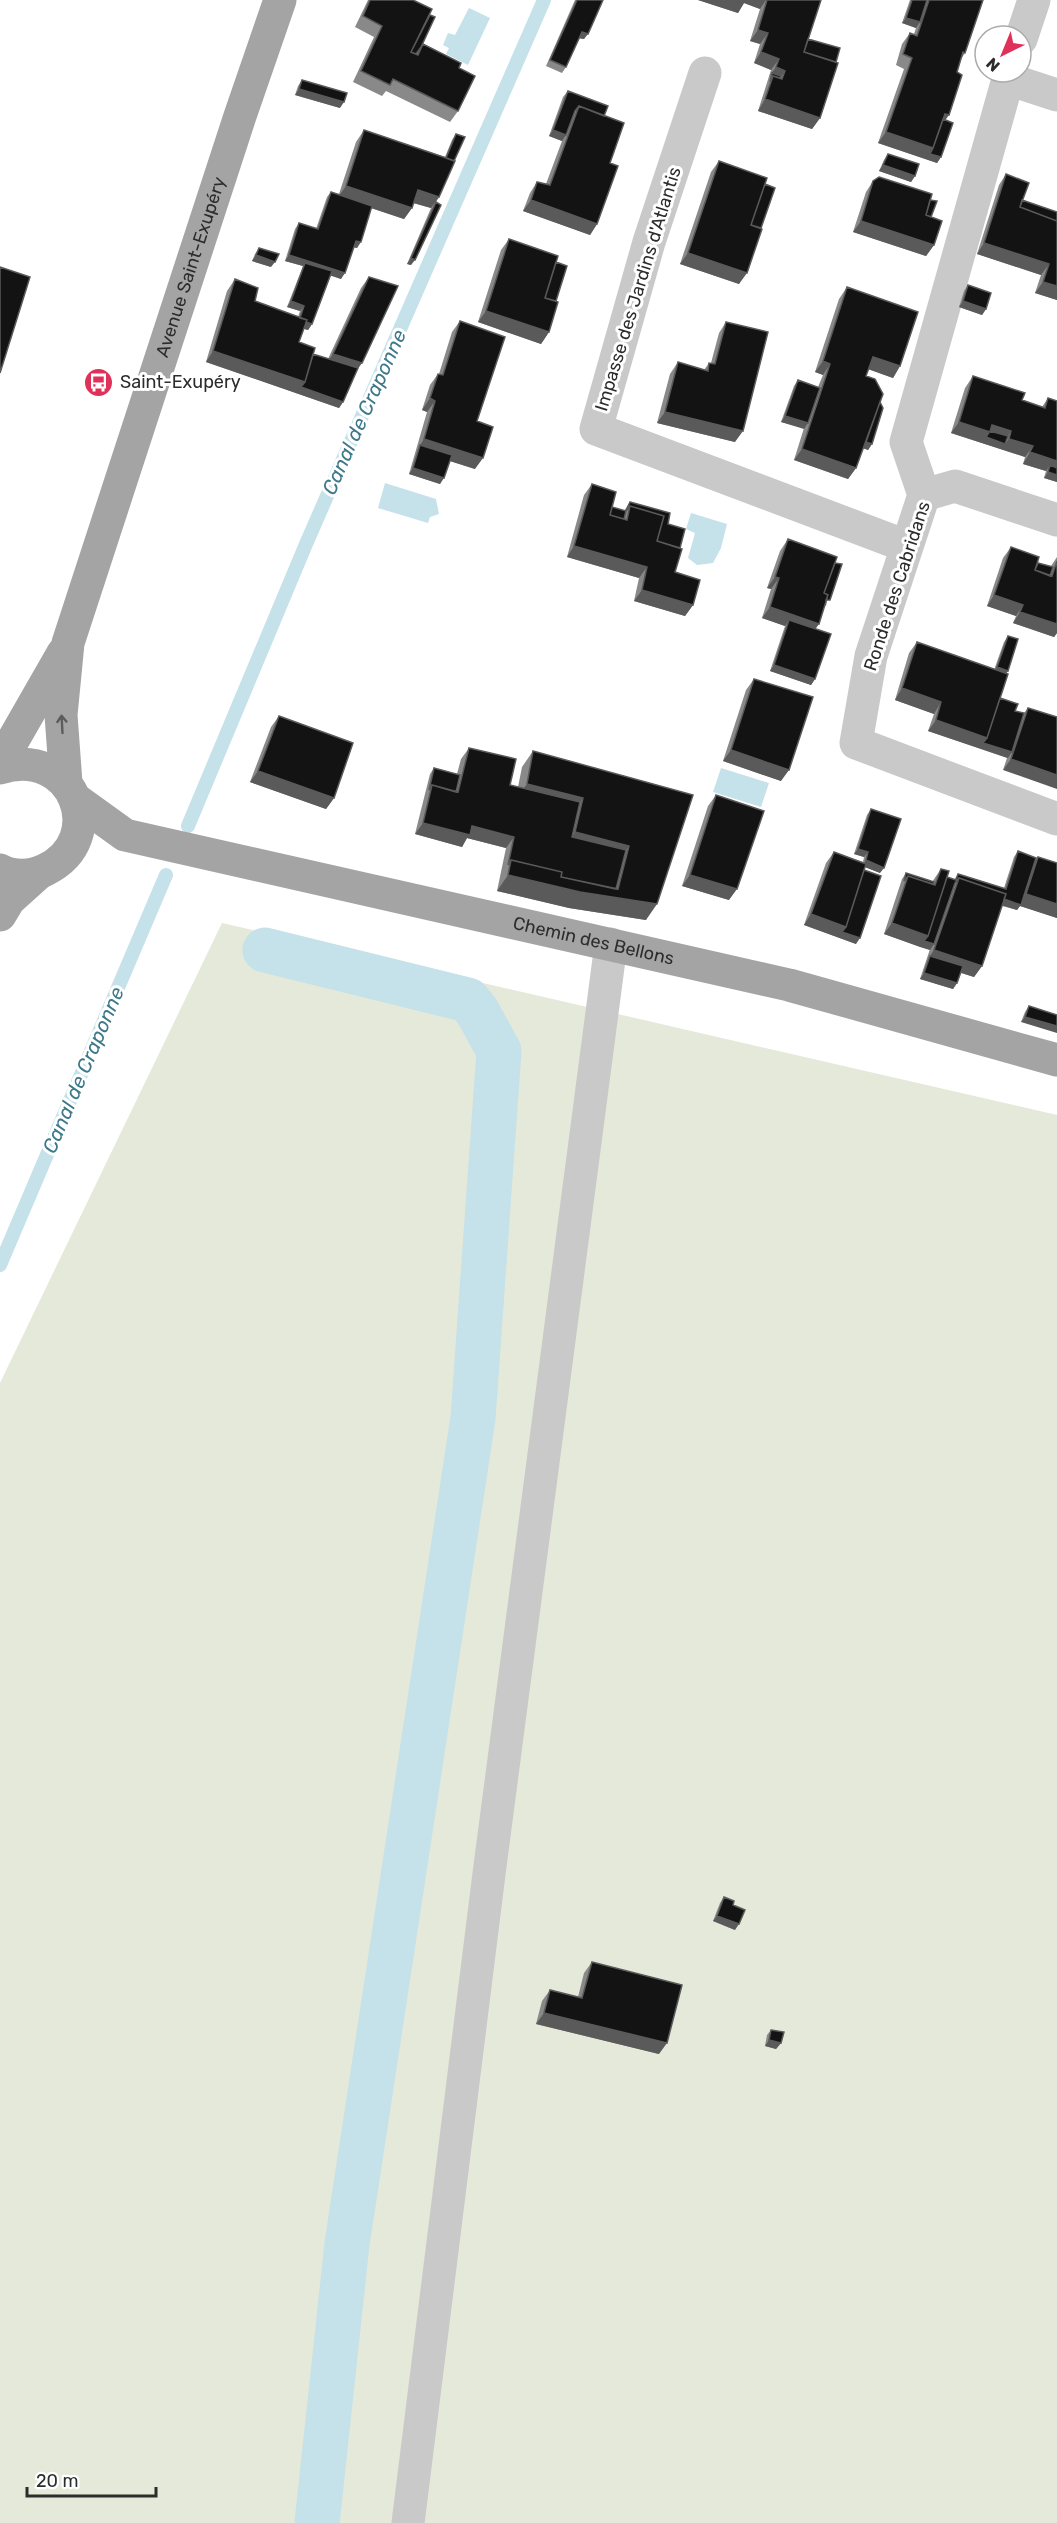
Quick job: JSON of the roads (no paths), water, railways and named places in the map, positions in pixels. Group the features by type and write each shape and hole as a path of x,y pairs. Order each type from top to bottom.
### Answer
{"main road":[{"name":"Avenue Saint-Exupéry","path":"68,852 76,836 79,818 70,791 61,715 68,643 229,148 280,0"},
{"path":"0,766 68,643"},
{"path":"0,766 15,763 34,764 52,771 70,791"},
{"name":"Chemin des Bellons","path":"70,791 125,835 789,985 1057,1060"},
{"name":"Chemin des Bellons","path":"68,852 125,835"},
{"path":"0,915 9,900 39,873 55,865 68,852"},
{"path":"0,870 21,875 39,873"}],"street":[{"path":"1026,24 1034,0"},
{"name":"Impasse des Jardins d'Atlantis","path":"705,74 649,242 596,429 906,546"},
{"path":"924,495 906,442 1007,84"},
{"path":"1029,84 1057,95"},
{"name":"Ronde des Cabridans","path":"1057,520 955,486 924,495 872,656 856,743 1057,819"},
{"path":"408,2523 491,1854 611,944"}],"water":[{"path":"469,8 490,18 468,65 446,54 449,48 443,45 448,33 455,35"},
{"path":"385,483 436,499 439,514 430,517 428,523 378,508"},
{"path":"691,513 727,524 721,548 713,563 697,565 688,558 695,533 686,529"},
{"path":"721,768 769,783 761,807 713,792"}],"waterway":[{"name":"Canal de Craponne","path":"188,826 306,544 544,0"},
{"name":"Canal de Craponne","path":"0,1265 166,875"},
{"path":"265,950 468,1000 477,1011 499,1051 473,1418 347,2244 317,2523"}],"place":[{"name":"Saint-Exupéry","path":"99,382"}]}
